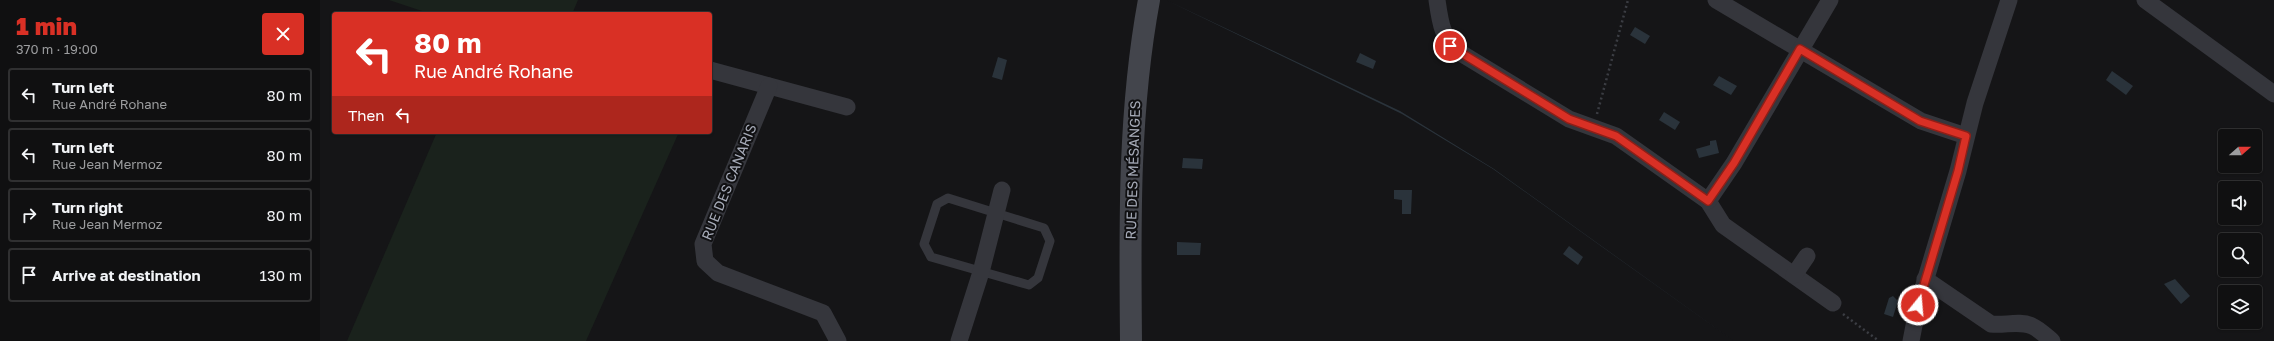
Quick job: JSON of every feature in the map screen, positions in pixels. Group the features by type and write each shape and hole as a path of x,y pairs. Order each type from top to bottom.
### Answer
{"main road":[{"name":"RUE DES MÉSANGES","path":"1131,341 1131,182 1134,106 1138,66 1149,0"}],"street":[{"path":"1437,0 1441,26 1450,46 1569,119 1616,136 1708,201 1723,225 1833,304"},
{"path":"1716,0 1920,121 1966,136"},
{"path":"1708,201 1734,163 1830,0"},
{"path":"1911,341 1925,279 1958,171 1966,136 2009,0"},
{"path":"2145,0 2274,94"},
{"path":"712,71 847,107"},
{"name":"RUE DES CANARIS","path":"769,86 703,244 705,261 718,274 823,313 838,341"},
{"path":"959,341 981,272 1002,190"},
{"path":"1794,275 1807,256"},
{"path":"1925,279 1991,324 2002,326 2020,323 2032,326 2052,341"}],"lane":[{"path":"948,198 996,213 1044,228 1050,241 1038,278 1029,285 930,257 924,244 937,204 948,198"}],"path":[{"path":"1594,127 1628,0"},
{"path":"1833,304 1836,310 1879,341"}],"shaded area":[{"path":"389,0 578,0 573,12 425,12"},
{"path":"1166,0 1400,111 1494,169 1734,341 1493,169 1402,114"},
{"path":"1635,27 1650,36 1645,44 1630,35"},
{"path":"1360,53 1376,61 1373,69 1356,62"},
{"path":"998,57 1007,60 1002,80 992,77"},
{"path":"2112,71 2133,86 2126,95 2106,80"},
{"path":"1719,76 1737,86 1731,95 1713,85"},
{"path":"1664,112 1680,122 1675,130 1659,120"},
{"path":"436,134 678,134 586,341 347,341"},
{"path":"1716,140 1719,153 1699,158 1696,149 1710,145 1710,141"},
{"path":"1183,158 1203,159 1202,169 1182,168"},
{"path":"1394,190 1412,190 1411,214 1402,214 1402,200 1394,199"},
{"path":"1177,242 1201,243 1200,255 1177,255"},
{"path":"1569,246 1583,257 1578,265 1563,254"},
{"path":"2175,279 2190,296 2181,304 2164,284"},
{"path":"1893,296 1898,301 1893,317 1884,314 1889,298"}],"route":[{"path":"1450,46 1569,119 1599,128 1616,136 1708,201 1734,163 1800,49 1920,121 1966,136 1958,171 1918,305"}]}
